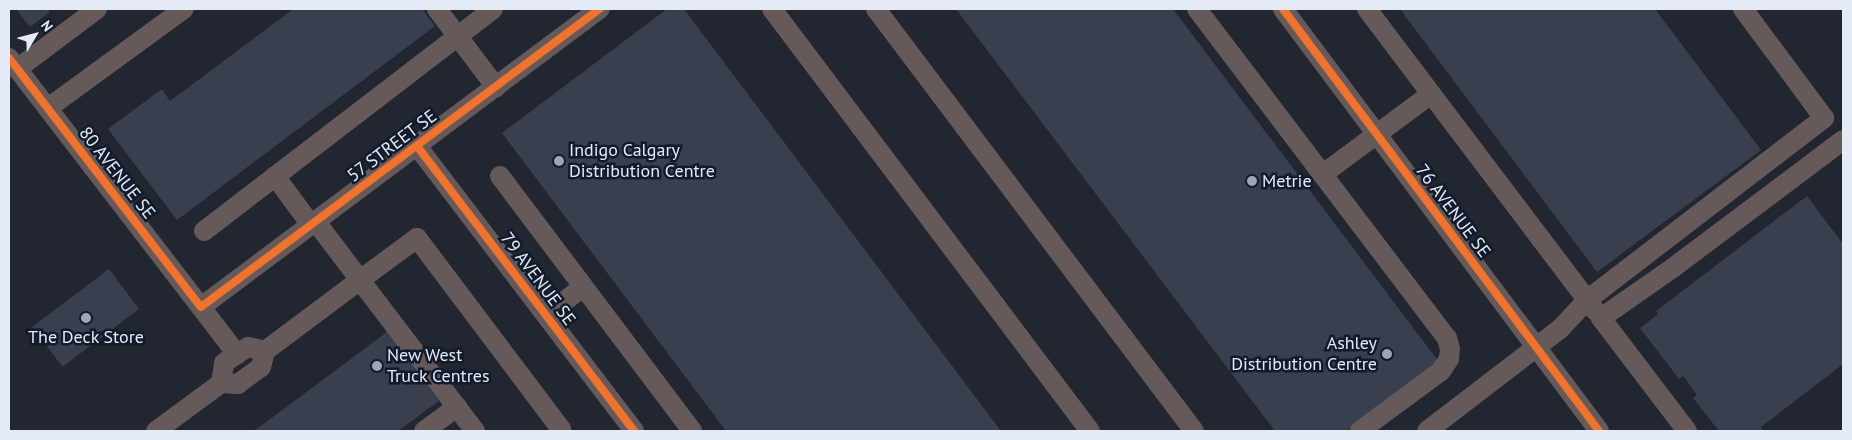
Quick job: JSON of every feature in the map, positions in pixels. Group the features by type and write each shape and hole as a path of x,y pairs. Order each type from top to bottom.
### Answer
{"street":[{"path":"13,64 97,9"},
{"path":"48,108 184,9"},
{"path":"438,9 496,87"},
{"path":"204,231 494,9"},
{"name":"57 STREET SE","path":"202,307 600,9"},
{"path":"772,9 1090,431"},
{"path":"876,9 1194,431"},
{"path":"1197,9 1447,338 1450,349 1449,359 1441,371 1360,431"},
{"name":"76 AVENUE SE","path":"1283,9 1599,431"},
{"path":"1367,9 1687,431"},
{"path":"1427,431 1560,329 1587,300 1824,118 1743,9"},
{"name":"80 AVENUE SE","path":"13,64 237,354"},
{"path":"1323,174 1432,94"},
{"path":"1600,318 1674,267 1843,140"},
{"name":"79 AVENUE SE","path":"417,146 634,431"},
{"path":"275,176 360,280 476,431"},
{"path":"500,176 692,431"},
{"path":"156,431 221,383 238,384 261,367 265,351 417,238 561,429 559,431"},
{"path":"546,315 583,287"},
{"path":"221,383 224,363 248,347 265,351"},
{"path":"424,431 457,406"}],"building":[{"path":"16,9 48,9 50,12 30,27"},
{"path":"293,9 422,9 435,26 177,220 108,129 162,89 170,101"},
{"path":"667,9 684,9 1001,431 726,431 502,133"},
{"path":"956,9 1173,9 1439,362 1347,431 1275,431"},
{"path":"1400,9 1655,9 1761,150 1597,272"},
{"path":"1807,196 1843,244 1843,364 1761,427 1764,431 1719,431 1693,398 1697,395 1683,376 1679,379 1640,328 1658,314 1656,311"},
{"name":"The Deck Store","path":"109,269 139,309 62,367 32,327"},
{"name":"New West Truck Centres","path":"387,332 439,401 398,431 254,431"}],"cycle path":[{"path":"9,58 201,307 600,9"},
{"path":"1283,9 1599,431"},
{"path":"417,146 634,431"}],"place":[{"name":"Indigo Calgary Distribution Centre","path":"559,161"},
{"name":"Metrie","path":"1252,181"},
{"name":"The Deck Store","path":"86,318"},
{"name":"Ashley Distribution Centre","path":"1387,354"},
{"name":"New West Truck Centres","path":"377,366"}]}
